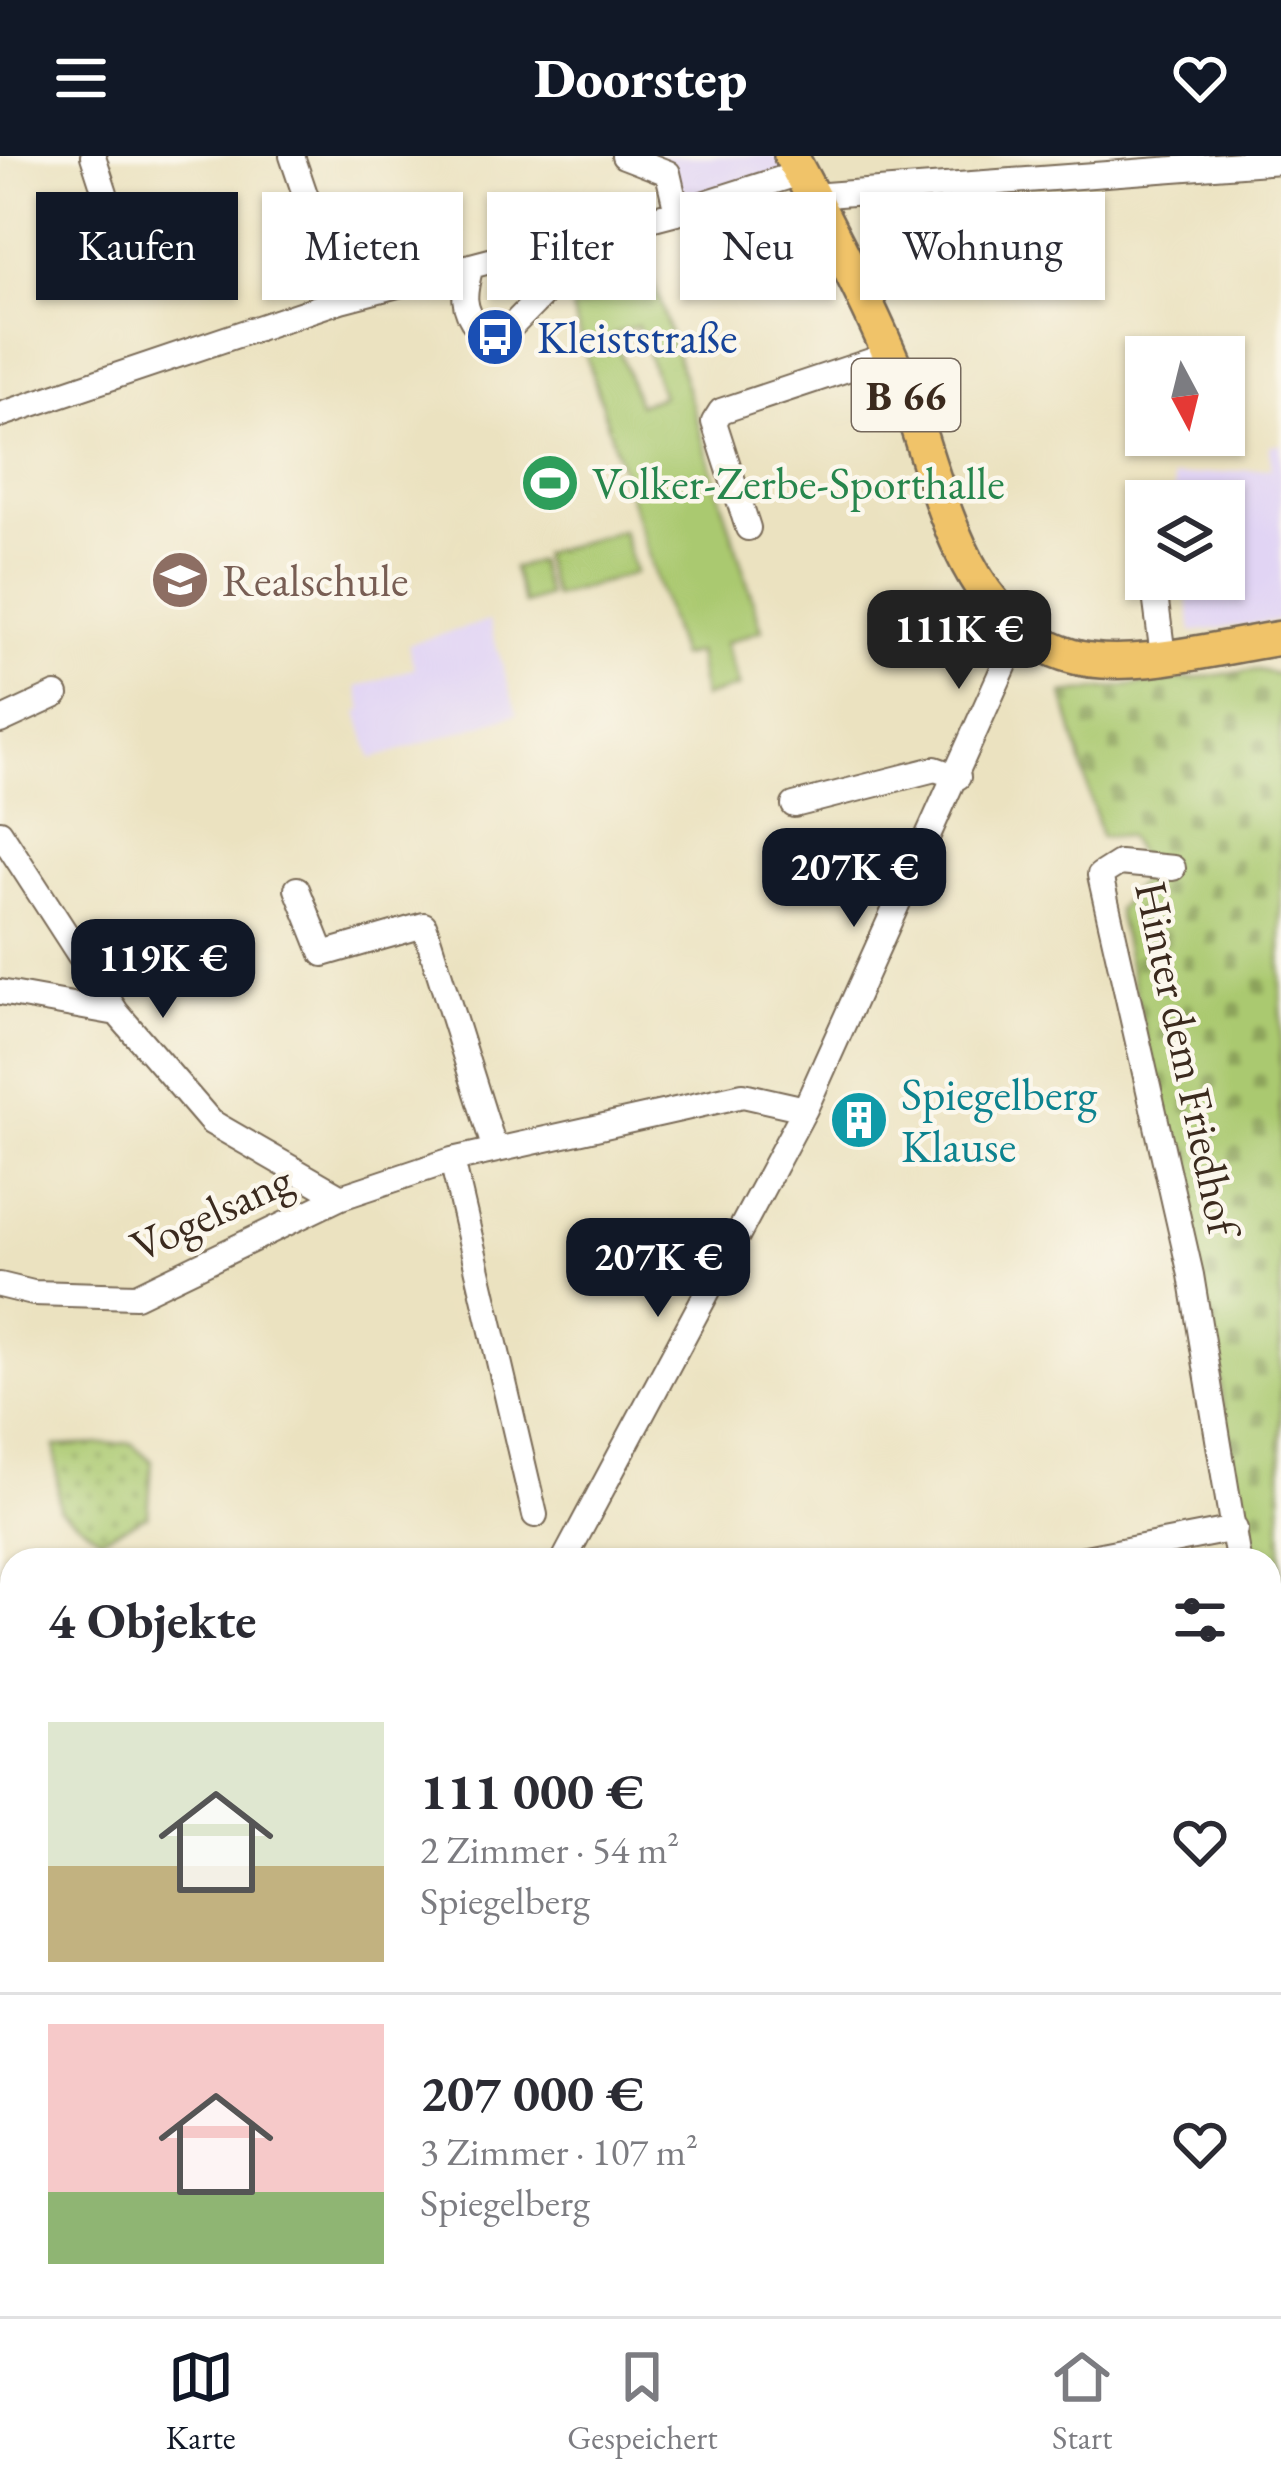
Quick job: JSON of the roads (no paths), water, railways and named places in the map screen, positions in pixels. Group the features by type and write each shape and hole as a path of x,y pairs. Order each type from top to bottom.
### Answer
{"main road":[{"name":"B 66","path":"801,175 889,355 949,524 976,578 1019,633 1076,658 1163,656 1281,638"}],"street":[{"path":"93,156 105,192"},
{"path":"292,156 304,192"},
{"path":"624,156 668,172 677,212"},
{"path":"656,218 801,175 1281,161"},
{"path":"463,271 487,264"},
{"path":"470,269 464,296 467,315 478,328 507,331 537,300"},
{"path":"0,415 341,300"},
{"path":"748,528 714,422 721,411 889,355"},
{"path":"1156,600 1163,656"},
{"path":"570,1548 806,1109 1019,633"},
{"path":"0,721 56,694"},
{"path":"794,805 935,769 958,777"},
{"path":"0,832 117,1013 211,1122 341,1197"},
{"name":"Hinter dem Friedhof","path":"1173,868 1119,863 1100,875 1191,1275 1237,1548"},
{"path":"297,889 322,954 424,925 495,1150"},
{"path":"0,992 117,1013"},
{"name":"Vogelsang","path":"0,1285 32,1293 136,1296 341,1197 452,1160 743,1095 806,1109"},
{"path":"452,1160 535,1515"},
{"path":"1137,1548 1235,1529"}],"place":[{"name":"Kleiststraße","path":"495,337"},
{"name":"Volker-Zerbe-Sporthalle","path":"550,483"},
{"name":"Realschule","path":"180,580"},
{"name":"Spiegelberg Klause","path":"859,1120"}]}
